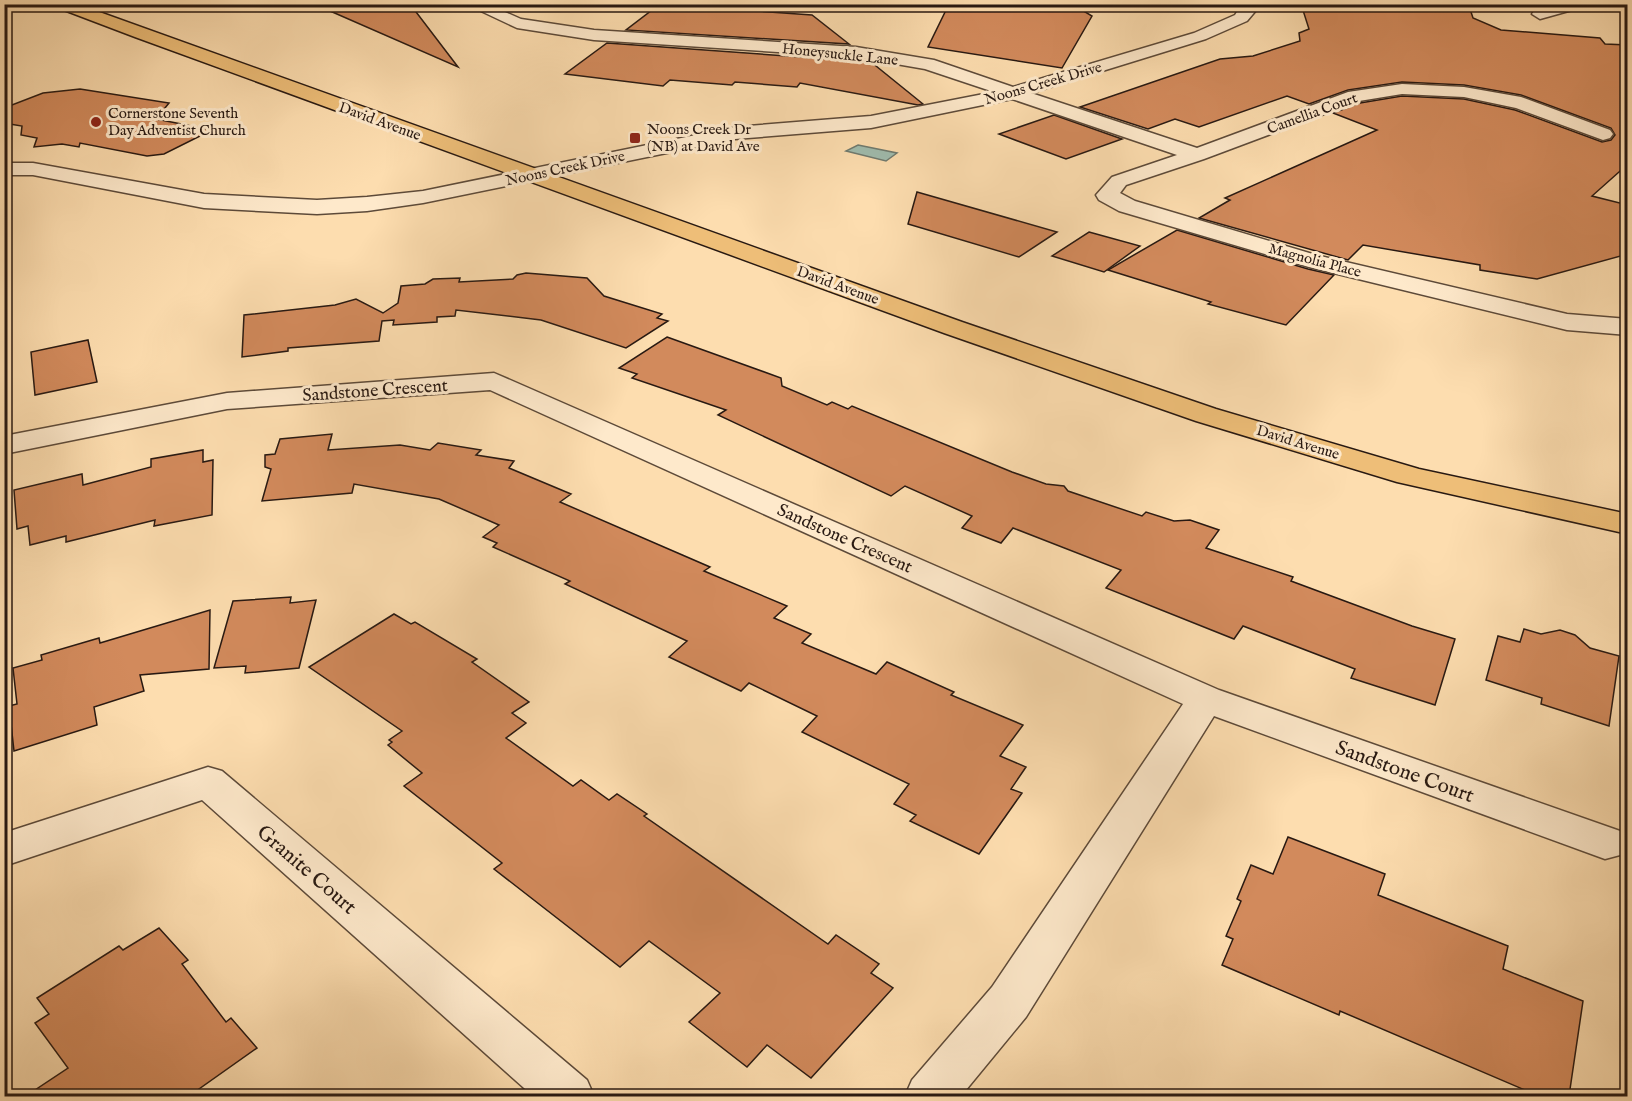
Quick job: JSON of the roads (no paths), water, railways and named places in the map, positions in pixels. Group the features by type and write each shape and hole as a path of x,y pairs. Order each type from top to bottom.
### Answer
{"main road":[{"name":"David Avenue","path":"61,4 1087,376 1378,467 1516,501 1628,524"}],"street":[{"name":"Honeysuckle Lane","path":"473,4 517,23 594,35 856,52 928,64 1197,155"},
{"name":"Noons Creek Drive","path":"4,169 33,169 204,201 255,206 318,207 423,197 735,133 871,122 1017,93 1200,36 1241,18 1250,8 1250,4"},
{"path":"1540,14 1578,4"},
{"name":"Camellia Court","path":"1197,155 1355,96 1402,89 1464,92 1521,103 1603,134"},
{"name":"Magnolia Place","path":"1197,155 1119,181 1107,195 1127,206 1308,260 1568,322 1628,327"},
{"name":"Sandstone Crescent","path":"4,445 227,401 494,381 1206,699"},
{"path":"930,1096 1009,1002 1206,699"},
{"name":"Sandstone Court","path":"1206,699 1605,843"},
{"name":"Granite Court","path":"4,850 208,782 569,1096"}],"place":[{"name":"Cornerstone Seventh Day Adventist Church","path":"96,122"},
{"name":"Noons Creek Dr (NB) at David Ave","path":"635,138"}]}
